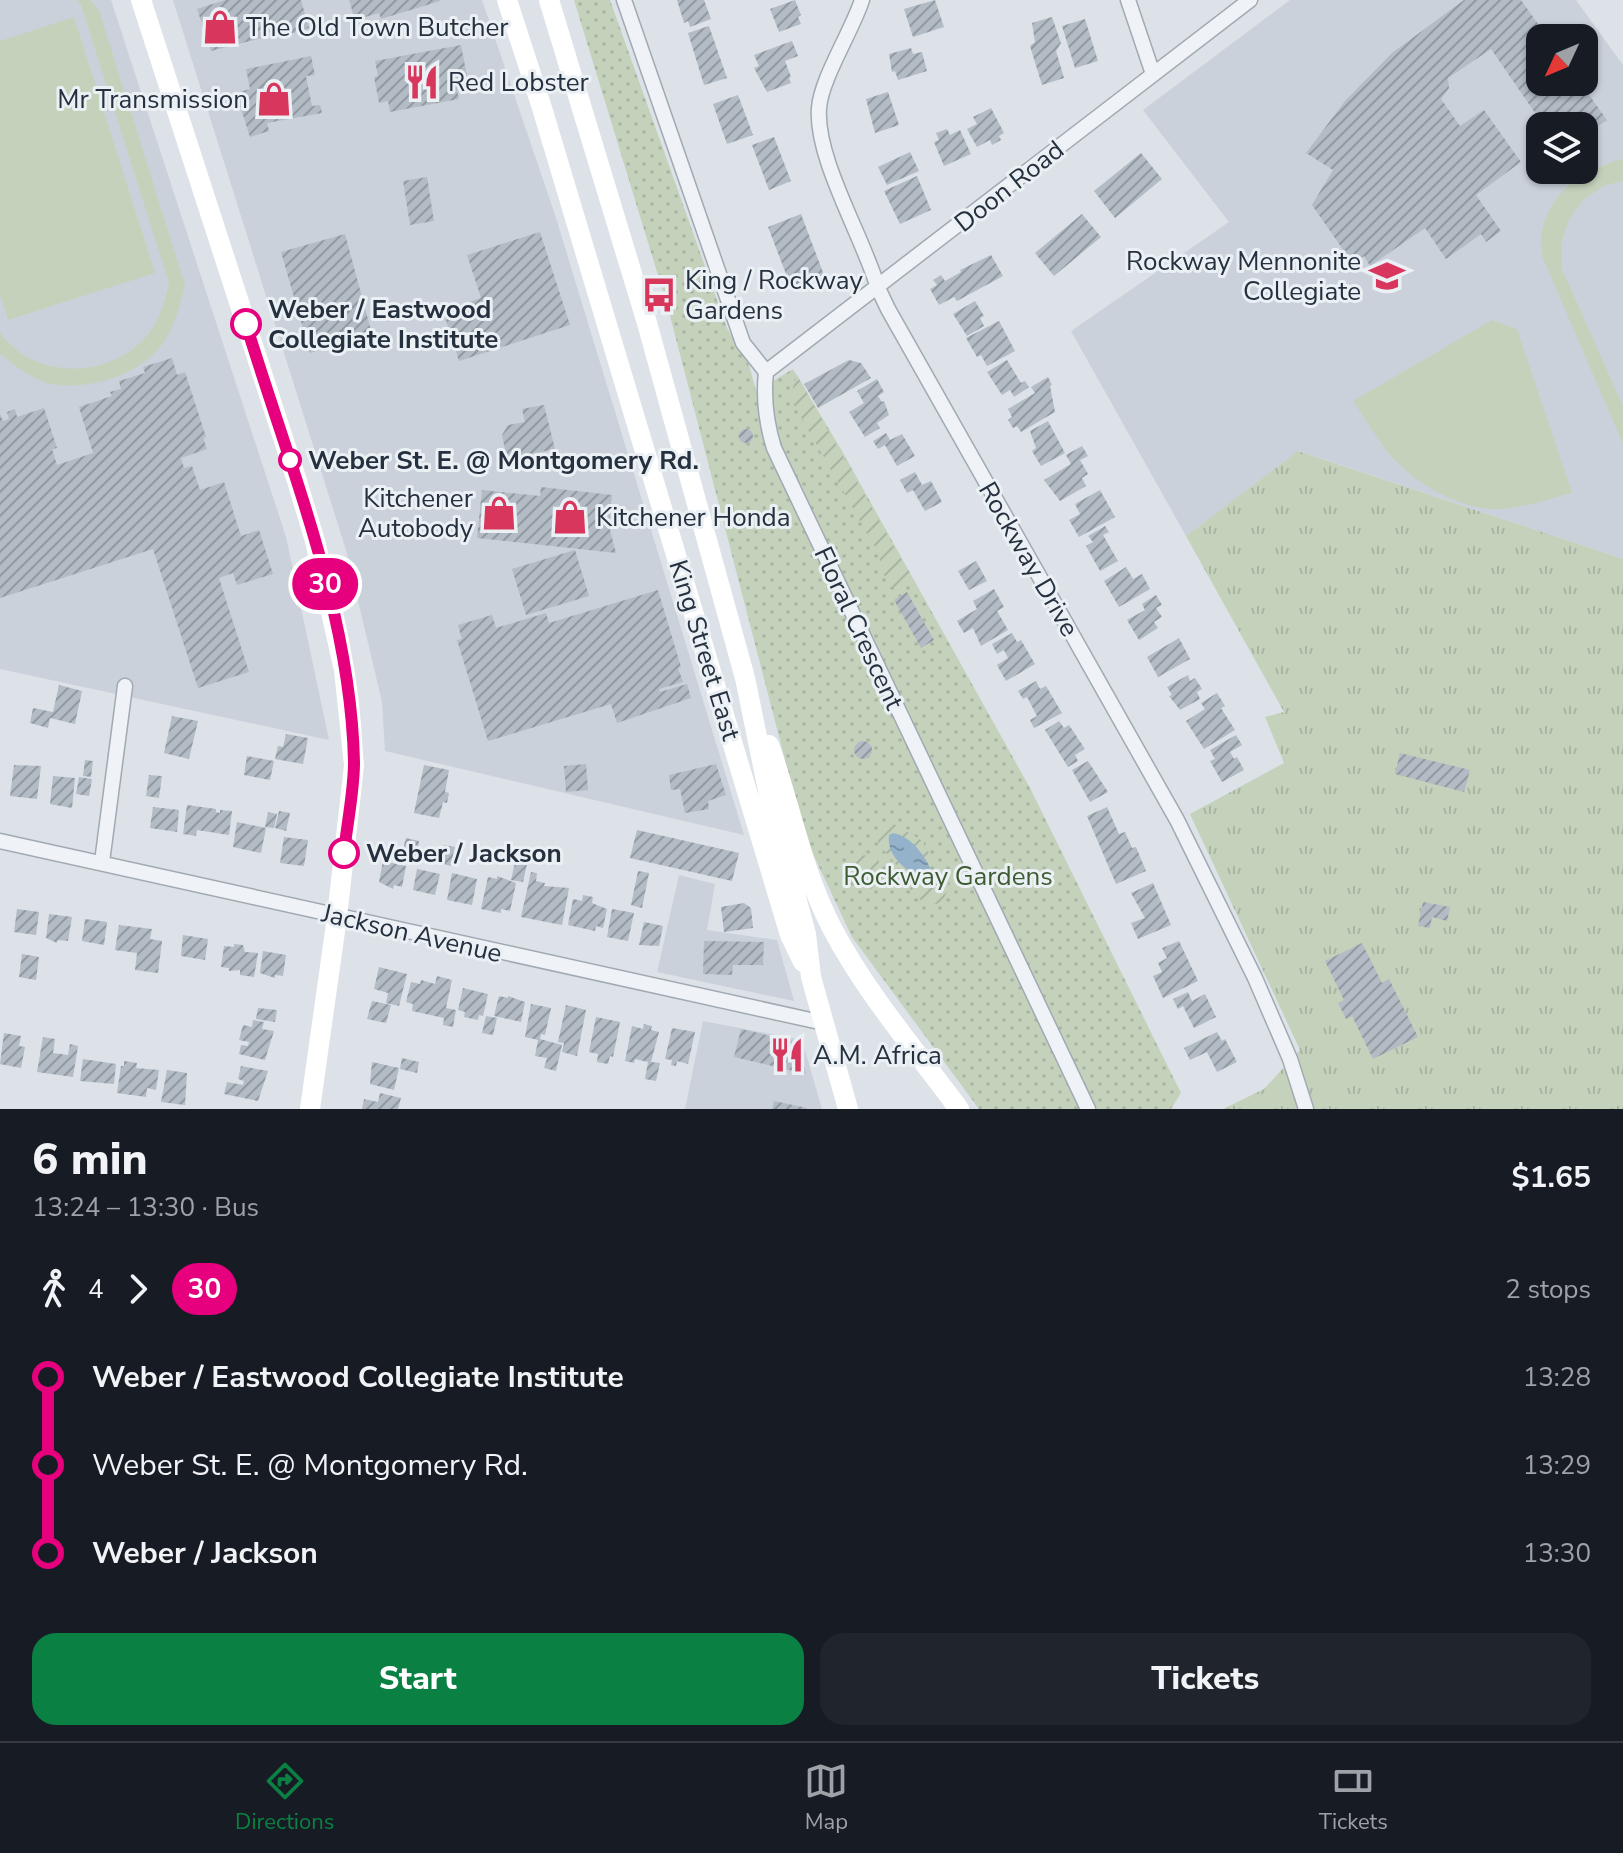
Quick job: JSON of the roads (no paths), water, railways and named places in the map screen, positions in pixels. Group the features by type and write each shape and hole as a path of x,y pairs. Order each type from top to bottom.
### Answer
{"main road":[{"path":"141,0 297,481 336,631 351,720 354,765 337,917 310,1109"},
{"name":"King Street East","path":"507,0 790,935 811,977"},
{"name":"King Street East","path":"549,0 647,323 745,678 771,805 806,934 811,977 848,1109"},
{"path":"745,678 778,769 799,846 832,929 870,988 959,1109"}],"street":[{"path":"624,0 743,343 766,372"},
{"name":"Rockway Drive","path":"862,0 819,108 824,153 878,288 1177,820 1261,991 1290,1059 1306,1109"},
{"path":"1128,0 1153,74"},
{"name":"Doon Road","path":"766,372 1250,0"},
{"name":"Floral Crescent","path":"766,372 767,425 774,448 1088,1109"},
{"path":"102,862 125,686"},
{"name":"Jackson Avenue","path":"0,841 824,1023"}],"water":[{"path":"893,833 908,839 920,851 935,880 933,883 924,885 895,857 889,843 889,835"}],"place":[{"name":"The Old Town Butcher","path":"220,27"},
{"name":"Red Lobster","path":"422,82"},
{"name":"Mr Transmission","path":"274,99"},
{"name":"Rockway Mennonite Collegiate","path":"1387,276"},
{"name":"King / Rockway Gardens","path":"659,295"},
{"name":"Weber / Eastwood Collegiate Institute","path":"246,324"},
{"name":"Weber St. E. @ Montgomery Rd.","path":"290,460"},
{"name":"Kitchener Autobody","path":"499,513"},
{"name":"Kitchener Honda","path":"570,517"},
{"name":"Weber / Jackson","path":"344,853"},
{"name":"A.M. Africa","path":"787,1055"}],"park label":[{"name":"Rockway Gardens","path":"948,876"}]}
